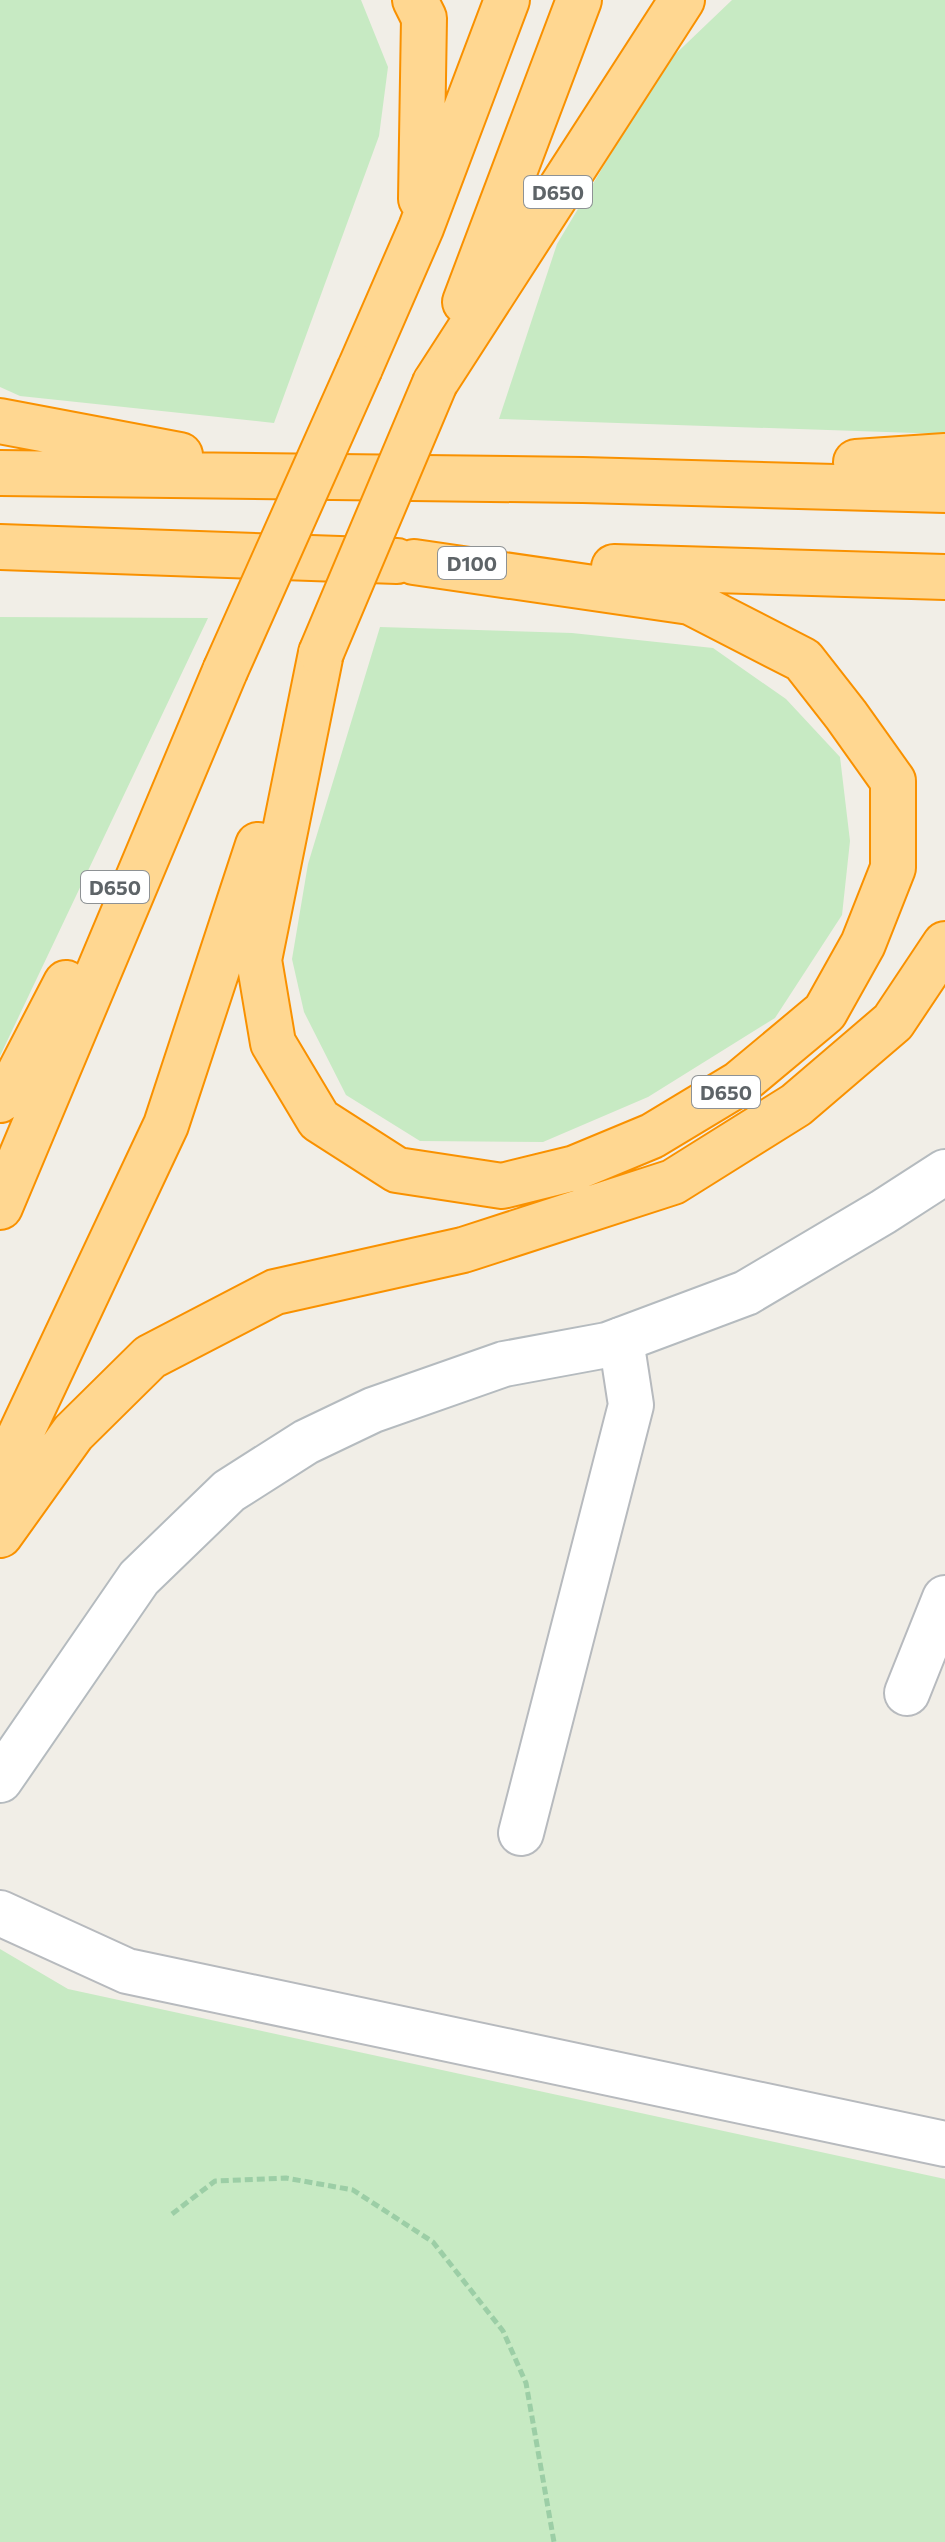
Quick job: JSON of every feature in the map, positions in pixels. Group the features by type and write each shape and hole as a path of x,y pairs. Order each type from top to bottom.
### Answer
{"highway":[{"path":"415,0 424,18 421,228"},
{"path":"225,671 421,228 507,0"},
{"name":"D650","path":"0,1478 166,1125 321,653 435,383 579,0"},
{"name":"D650","path":"435,383 682,0"},
{"path":"0,421 297,477"},
{"path":"583,480 945,456"},
{"path":"0,473 583,480 945,490"},
{"name":"D100","path":"0,547 945,577"},
{"name":"D650","path":"321,653 259,960 273,1043 319,1120 397,1170 502,1186 575,1168 652,1136 740,1083 825,1012 863,944 893,868 893,781 803,660 690,602 414,562"},
{"name":"D650","path":"0,1100 9,1093 225,671"},
{"name":"D650","path":"0,1207 225,671"},
{"name":"D650","path":"0,1535 73,1433 150,1357 275,1292 463,1250 673,1182 796,1105 893,1022 945,944"}],"street":[{"path":"0,1780 139,1578 229,1491 306,1442 373,1410 504,1364 621,1340 746,1293 945,1172"},
{"path":"521,1833 631,1405 621,1340"},
{"path":"907,1693 945,1598"},
{"path":"0,1913 127,1971 945,2144"}],"path":[{"path":"172,2214 215,2181 286,2178 353,2190 433,2242 503,2331 526,2383 554,2542"}],"green space":[{"path":"0,0 361,0 388,67 379,136 274,423 20,396 0,387"},
{"path":"732,0 945,0 945,434 499,419 557,244 664,65"},
{"path":"0,617 208,618 0,1056"},
{"path":"380,627 572,633 713,648 786,699 840,757 850,841 842,915 775,1018 648,1097 543,1142 420,1141 346,1095 304,1012 292,959 308,864"},
{"path":"0,1949 68,1989 945,2179 945,2542 0,2542"}]}
